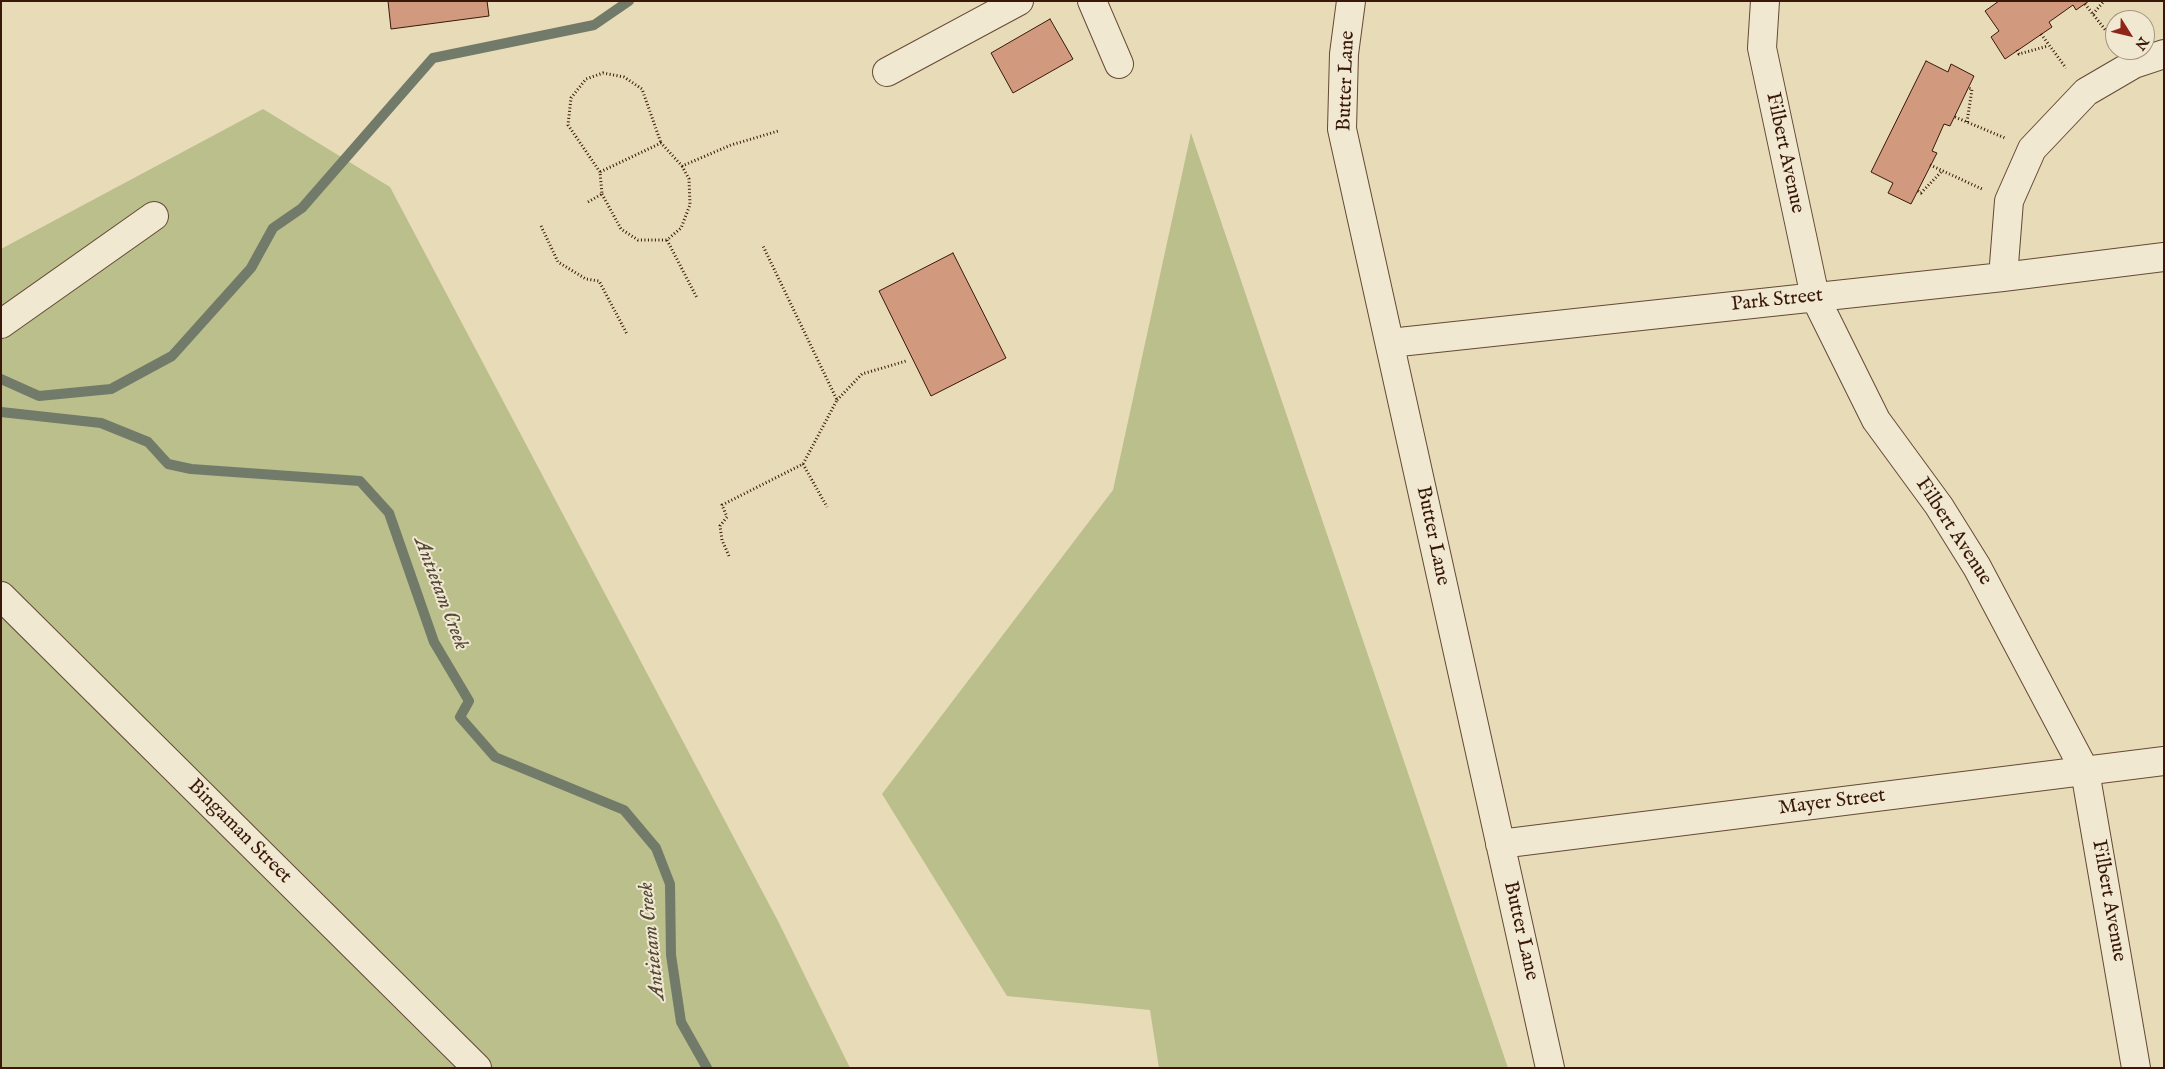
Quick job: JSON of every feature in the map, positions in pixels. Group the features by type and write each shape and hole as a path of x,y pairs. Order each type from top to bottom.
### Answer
{"street":[{"path":"887,72 1020,1"},
{"path":"1092,1 1119,64"},
{"name":"Butter Lane","path":"1351,1 1344,54 1342,128 1550,1068"},
{"name":"Filbert Avenue","path":"1766,1 1762,48 1815,297 1876,420 1939,506 1977,567 2085,771 2136,1068"},
{"path":"2003,277 2009,201 2032,149 2086,92 2134,64 2164,54"},
{"path":"1,324 154,216"},
{"name":"Park Street","path":"1390,343 2003,277 2164,257"},
{"name":"Bingaman Street","path":"1,596 477,1068"},
{"name":"Mayer Street","path":"1500,844 2164,761"}],"path":[{"path":"2093,15 2104,1"},
{"path":"2086,4 2105,29"},
{"path":"2041,34 2048,46 2086,92"},
{"path":"2017,50 2019,54 2048,46"},
{"path":"603,73 624,77 642,89 661,143 682,166 689,180 690,205 680,228 667,240 638,240 621,229 602,194 600,172 568,125 571,98 586,80 603,73"},
{"path":"1967,122 1972,89 1968,88"},
{"path":"1955,117 2032,149"},
{"path":"682,166 731,145 778,131"},
{"path":"600,172 661,143"},
{"path":"1930,165 2009,201"},
{"path":"1918,191 1921,193 1942,171"},
{"path":"588,202 602,194"},
{"path":"541,226 558,262 586,279 599,281 627,334"},
{"path":"667,240 697,298"},
{"path":"763,246 837,400"},
{"path":"729,556 722,540 720,526 727,517 722,505 803,464 837,400 862,374 906,361"},
{"path":"803,464 827,507"}],"green space":[{"path":"263,109 390,187 779,923 850,1068 1,1068 1,249"},
{"path":"1191,133 1508,1068 1159,1068 1150,1010 1007,996 882,794 1113,490"}],"building":[{"path":"388,1 487,1 489,16 391,29"},
{"path":"1999,1 2089,1 2076,10 2073,5 2049,22 2052,27 2005,59 1991,37 1999,31 1985,11"},
{"path":"1050,19 1073,59 1013,93 991,53"},
{"path":"1926,61 1948,72 1951,64 1974,76 1950,126 1944,124 1932,151 1937,153 1911,204 1888,193 1893,183 1871,172"},
{"path":"953,253 1006,358 931,396 879,291"}],"waterway":[{"path":"1,379 39,396 111,389 172,356 251,268 273,228 302,208 433,58 594,25 629,1"},
{"name":"Antietam Creek","path":"1,412 101,423 148,442 168,464 191,469 360,481 389,513 434,642 469,701 460,717 495,757 624,810 656,848 670,884 671,955 681,1022 707,1068"}]}
